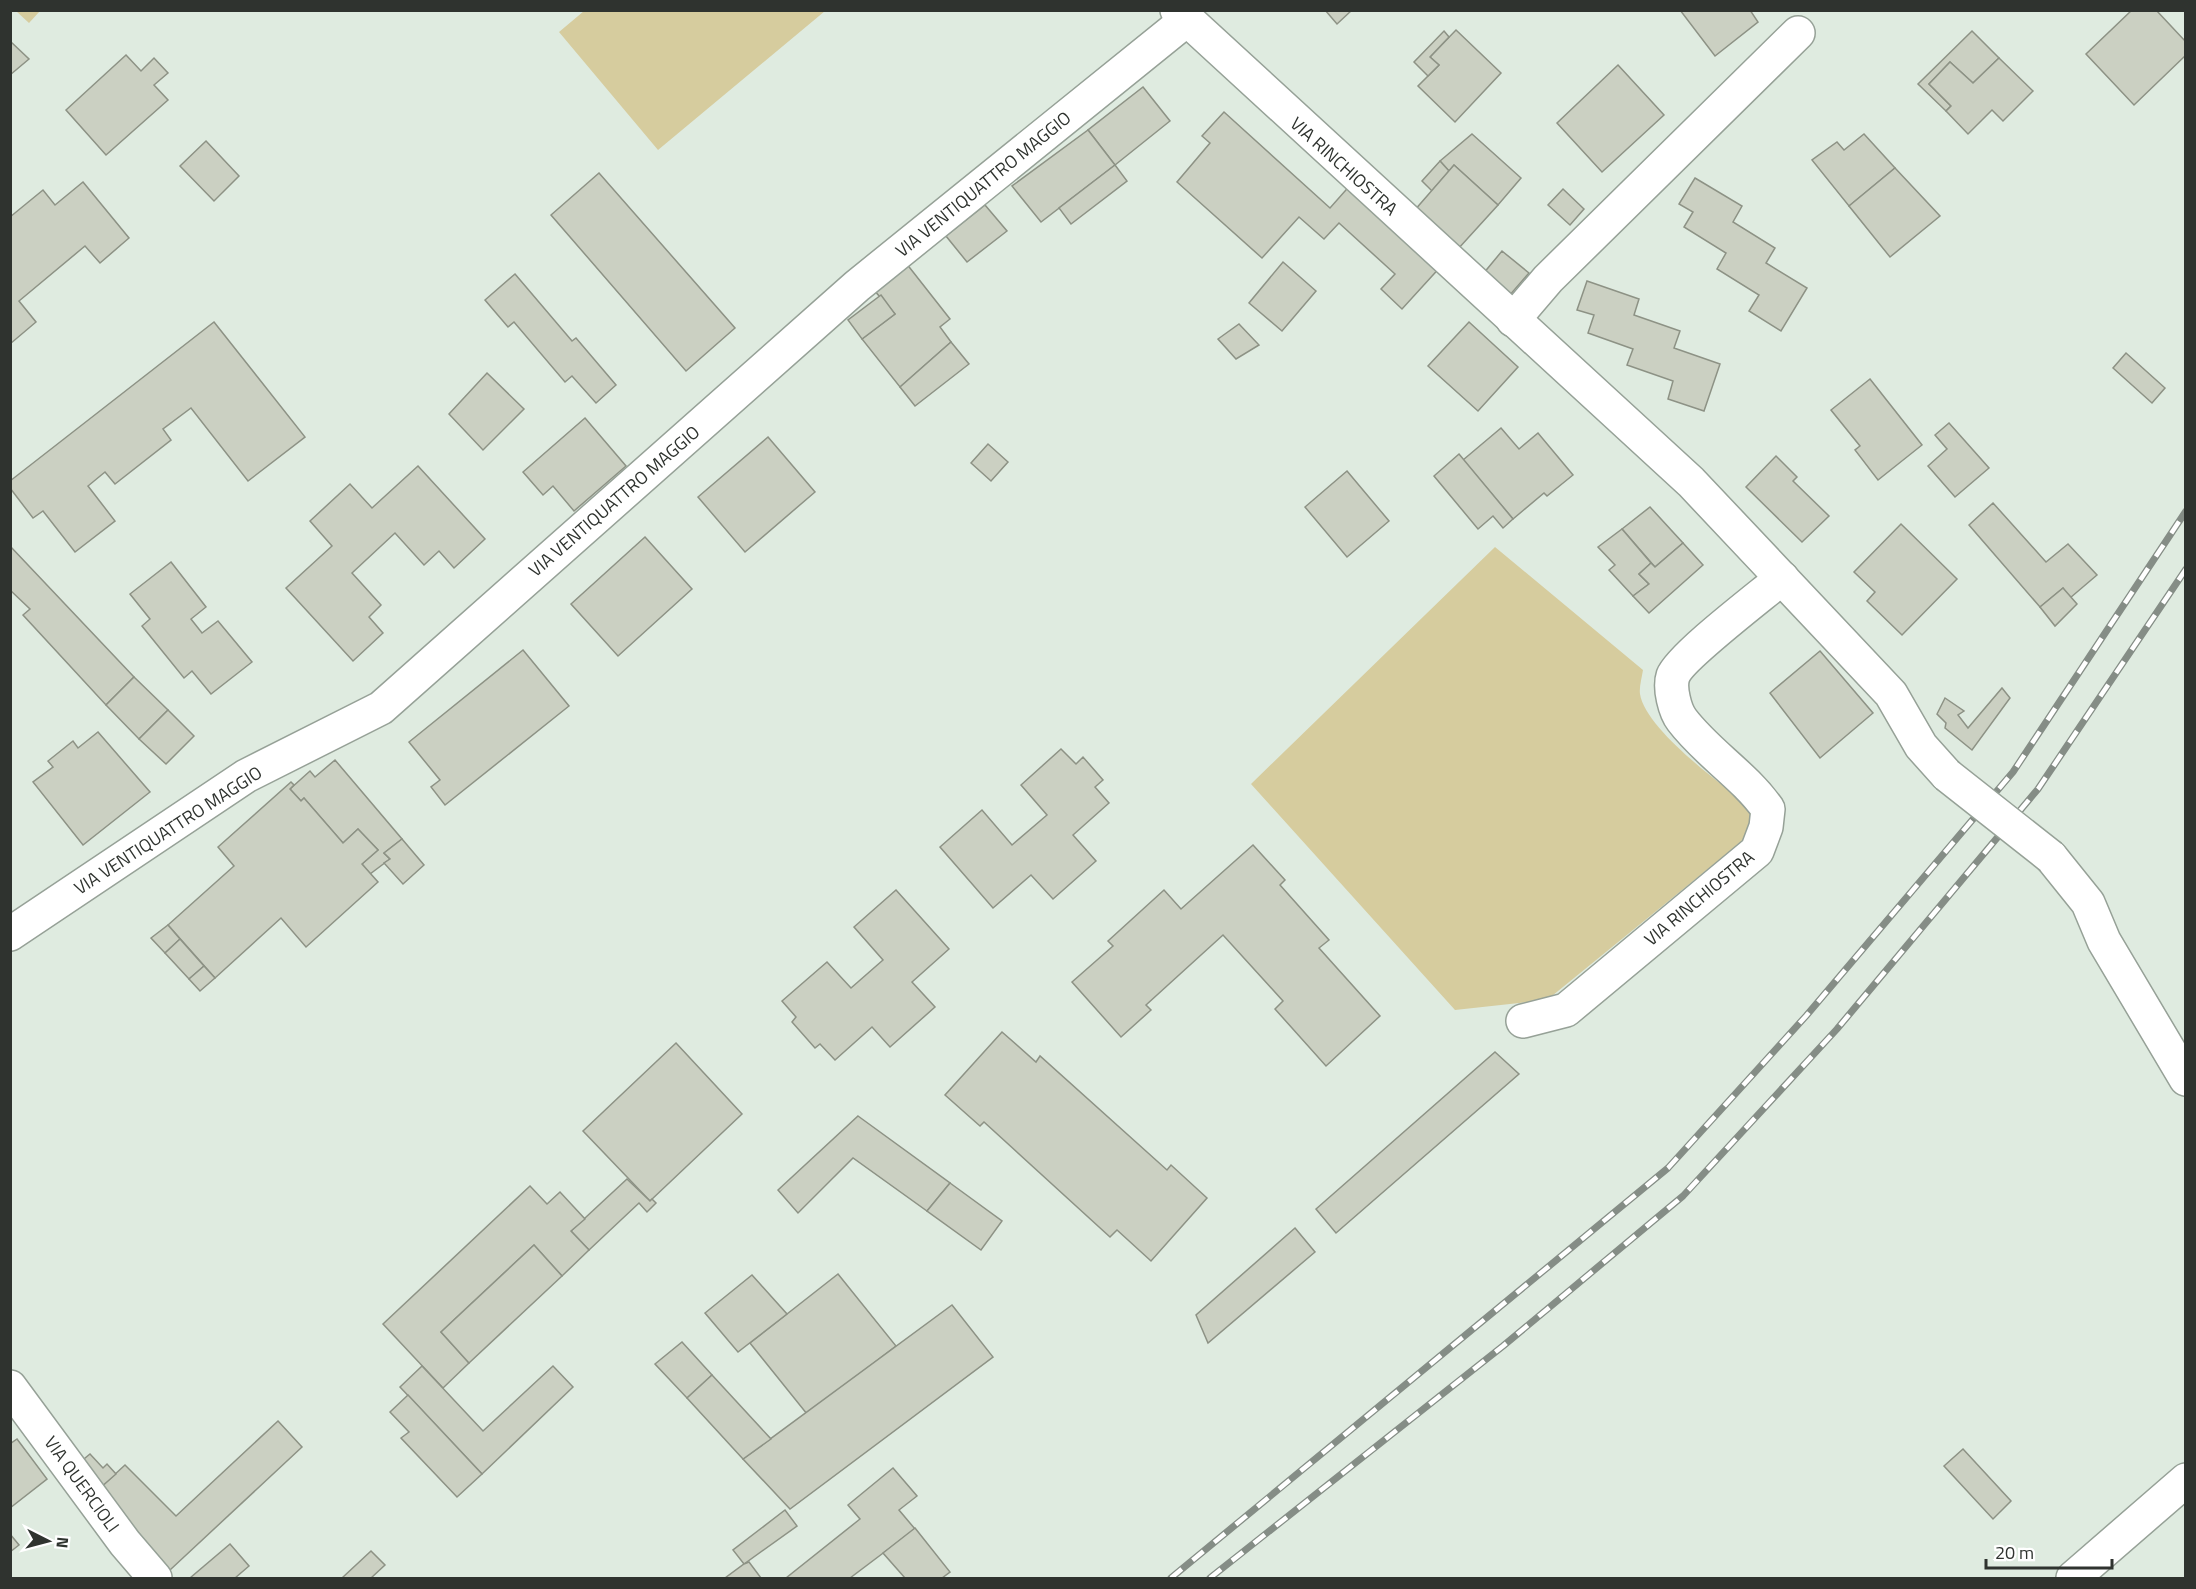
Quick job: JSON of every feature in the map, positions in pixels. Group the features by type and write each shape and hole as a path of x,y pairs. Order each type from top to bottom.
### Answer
{"street":[{"name":"VIA RINCHIOSTRA","path":"1181,16 1691,482 1891,694 1922,746 1947,775 2051,857 2088,903 2104,941 2186,1079"},
{"name":"VIA VENTIQUATTRO MAGGIO","path":"10,934 246,776 381,708 857,286 1181,16"},
{"path":"1514,320 1548,279 1798,33"},
{"name":"VIA RINCHIOSTRA","path":"1523,1022 1566,1010 1757,851 1766,827 1768,809 1756,792 1681,719 1673,697 1674,676 1694,652 1782,578"},
{"name":"VIA QUERCIOLI","path":"10,1387 125,1543 155,1578"},
{"path":"2073,1578 2186,1480"}],"shaded area":[{"path":"16,11 40,11 29,23"},
{"path":"584,11 825,11 658,150 559,32"},
{"path":"1495,547 1643,670 1640,694 1645,708 1655,723 1685,754 1747,804 1751,819 1741,842 1547,1000 1455,1010 1251,784"}],"building":[{"path":"1325,10 1352,10 1337,24"},
{"path":"1680,10 1750,10 1758,22 1715,56"},
{"path":"2132,10 2156,10 2186,42 2186,55 2134,105 2086,54"},
{"path":"1456,30 1501,73 1455,122 1418,86 1439,65 1430,57"},
{"path":"1444,31 1449,37 1430,57 1439,65 1428,76 1414,62"},
{"path":"1972,31 1999,58 1973,83 1950,62 1929,84 1951,106 1946,111 1918,84"},
{"path":"10,41 29,59 10,75"},
{"path":"126,55 141,71 154,58 168,73 154,85 168,100 106,155 66,110"},
{"path":"1999,58 2033,91 2003,121 1992,110 1968,134 1946,111 1951,106 1929,84 1950,62 1973,83"},
{"path":"1618,65 1664,115 1602,172 1557,123"},
{"path":"1143,87 1170,121 1115,165 1088,130"},
{"path":"1224,112 1330,208 1353,182 1443,264 1402,309 1381,289 1395,274 1339,223 1324,239 1299,217 1262,258 1177,182 1210,143 1202,136"},
{"path":"1088,130 1115,165 1041,222 1012,186"},
{"path":"1472,134 1521,178 1498,205 1454,165 1449,171 1440,161"},
{"path":"1864,134 1895,168 1849,206 1812,160 1837,142 1844,150"},
{"path":"206,141 239,176 214,201 180,166"},
{"path":"1440,161 1449,171 1432,191 1422,181"},
{"path":"1115,165 1127,181 1071,224 1059,208"},
{"path":"1454,165 1498,205 1458,249 1414,211"},
{"path":"1895,168 1940,216 1890,257 1849,206"},
{"path":"599,173 735,328 686,371 551,215"},
{"path":"1695,178 1742,206 1733,222 1775,248 1766,263 1807,288 1781,331 1749,311 1759,295 1717,269 1726,253 1684,227 1693,212 1679,204"},
{"path":"83,182 129,238 100,263 85,246 19,301 36,322 10,344 10,217 43,190 55,205"},
{"path":"1563,189 1584,209 1570,225 1548,205"},
{"path":"985,205 1007,231 967,262 946,236"},
{"path":"1502,251 1529,273 1509,296 1483,274"},
{"path":"1283,262 1316,291 1282,331 1249,303"},
{"path":"906,263 950,319 940,327 951,342 900,387 862,339 895,314 873,289"},
{"path":"515,274 572,341 576,338 616,385 596,403 572,376 565,382 514,322 508,327 485,300"},
{"path":"1587,281 1639,299 1634,315 1680,331 1674,348 1720,364 1704,411 1668,399 1673,381 1627,365 1633,349 1588,333 1594,315 1577,310"},
{"path":"881,295 895,314 862,339 848,320"},
{"path":"214,322 305,437 248,481 191,408 163,429 171,440 115,484 105,472 88,486 115,521 75,552 43,511 33,518 10,488 10,481"},
{"path":"1469,322 1518,367 1478,411 1428,366"},
{"path":"1239,324 1259,345 1236,359 1218,339"},
{"path":"951,342 969,364 915,406 900,387"},
{"path":"2126,353 2165,388 2152,403 2113,368"},
{"path":"487,373 524,409 483,450 449,414"},
{"path":"1870,379 1922,445 1878,480 1855,450 1860,446 1831,410"},
{"path":"585,418 626,466 574,511 553,486 543,495 523,472"},
{"path":"1949,423 1989,468 1955,497 1928,466 1947,449 1935,435"},
{"path":"1501,428 1519,449 1538,433 1573,475 1547,496 1544,493 1513,519 1463,460"},
{"path":"768,437 815,492 745,552 698,497"},
{"path":"988,444 1008,462 991,481 971,463"},
{"path":"1459,454 1513,519 1503,528 1493,516 1478,529 1434,476"},
{"path":"1776,456 1797,477 1793,481 1829,516 1802,542 1746,487"},
{"path":"418,466 485,539 454,568 439,551 424,565 395,533 352,573 381,605 369,617 383,633 353,661 286,588 332,546 310,521 350,484 372,508"},
{"path":"1347,471 1389,521 1347,557 1305,507"},
{"path":"1993,503 2046,562 2068,544 2097,575 2070,598 2063,588 2040,607 1969,525"},
{"path":"1650,507 1683,543 1655,567 1622,529"},
{"path":"1901,524 1957,579 1902,635 1867,601 1875,592 1854,572"},
{"path":"1622,529 1651,563 1639,574 1649,584 1633,596 1609,570 1615,565 1598,547"},
{"path":"645,537 692,589 618,656 571,604"},
{"path":"1683,543 1703,565 1649,613 1633,596 1649,584 1639,574 1651,563 1655,567"},
{"path":"10,546 134,677 106,705 23,615 30,609 10,590"},
{"path":"171,562 206,607 191,619 202,633 218,621 252,662 211,694 192,671 184,678 142,626 150,619 130,594"},
{"path":"2063,588 2077,604 2055,626 2040,607"},
{"path":"523,650 569,706 445,805 431,787 440,780 409,742"},
{"path":"1820,651 1873,713 1820,758 1770,693"},
{"path":"134,677 168,710 139,739 106,705"},
{"path":"2002,688 2010,698 1972,750 1945,728 1946,723 1937,714 1945,698 1964,711 1958,715 1968,728"},
{"path":"168,710 194,736 166,764 139,739"},
{"path":"98,732 150,792 83,845 33,782 53,767 48,761 73,741 78,748"},
{"path":"1061,749 1076,764 1083,757 1103,780 1095,787 1109,803 1073,835 1096,861 1053,899 1031,875 993,908 940,847 982,810 1012,845 1047,815 1021,785"},
{"path":"335,760 402,839 384,853 390,859 370,874 362,864 378,850 358,829 343,843 304,798 301,801 290,789 310,771 315,777"},
{"path":"291,782 294,785 290,789 301,801 304,798 343,843 358,829 378,850 362,864 378,882 306,947 281,918 215,978 168,925 234,866 218,847"},
{"path":"402,839 424,865 403,884 384,863 390,859 384,853"},
{"path":"1253,845 1285,880 1280,885 1329,940 1319,948 1380,1016 1326,1066 1275,1009 1283,1001 1223,935 1146,1005 1151,1010 1121,1037 1072,982 1113,946 1108,941 1164,890 1181,909"},
{"path":"896,890 949,949 912,982 935,1007 890,1047 872,1027 835,1060 820,1044 815,1048 792,1022 796,1017 782,1001 827,962 851,988 883,960 854,927"},
{"path":"168,925 180,939 165,953 151,938"},
{"path":"180,939 204,966 189,979 165,953"},
{"path":"204,966 215,978 200,991 189,979"},
{"path":"1002,1032 1036,1062 1040,1056 1167,1170 1171,1165 1207,1198 1151,1261 1117,1230 1110,1237 984,1122 980,1126 945,1095"},
{"path":"676,1043 742,1114 650,1201 583,1131"},
{"path":"1495,1052 1519,1074 1336,1233 1316,1209"},
{"path":"858,1116 950,1183 927,1211 853,1158 798,1213 778,1190"},
{"path":"627,1179 650,1201 652,1199 656,1203 647,1212 639,1203 589,1250 571,1231"},
{"path":"950,1183 1002,1221 981,1250 927,1211"},
{"path":"530,1186 547,1204 560,1192 585,1219 571,1231 589,1250 562,1276 534,1245 441,1332 469,1363 443,1388 383,1324"},
{"path":"1295,1228 1315,1252 1208,1343 1196,1315"},
{"path":"534,1245 562,1276 469,1363 441,1332"},
{"path":"838,1274 896,1346 807,1414 750,1343"},
{"path":"752,1275 787,1314 738,1352 705,1313"},
{"path":"952,1305 993,1357 790,1509 743,1459"},
{"path":"682,1342 712,1375 687,1398 655,1364"},
{"path":"422,1366 483,1431 553,1366 573,1387 482,1474 400,1387"},
{"path":"712,1375 771,1439 743,1459 687,1398"},
{"path":"408,1395 482,1474 457,1497 401,1438 409,1432 390,1412"},
{"path":"278,1421 302,1447 170,1570 100,1488 125,1465 176,1516"},
{"path":"17,1439 47,1479 10,1508 10,1444"},
{"path":"1963,1449 2011,1501 1993,1519 1944,1466"},
{"path":"90,1454 103,1468 107,1464 116,1474 100,1488 79,1463"},
{"path":"893,1468 917,1496 899,1510 915,1529 850,1578 786,1578 860,1519 848,1505"},
{"path":"785,1510 797,1526 744,1564 733,1550"},
{"path":"915,1528 950,1572 942,1578 905,1578 883,1553"},
{"path":"10,1534 19,1545 10,1552"},
{"path":"230,1544 249,1566 235,1578 190,1578"},
{"path":"371,1551 385,1565 371,1578 342,1578"},
{"path":"749,1562 761,1578 725,1578 744,1564"}],"railway":[{"path":"1171,1578 1668,1168 1806,1016 2013,772 2186,511"},
{"path":"1210,1578 1503,1346 1683,1196 1837,1029 2038,789 2186,569"}]}
